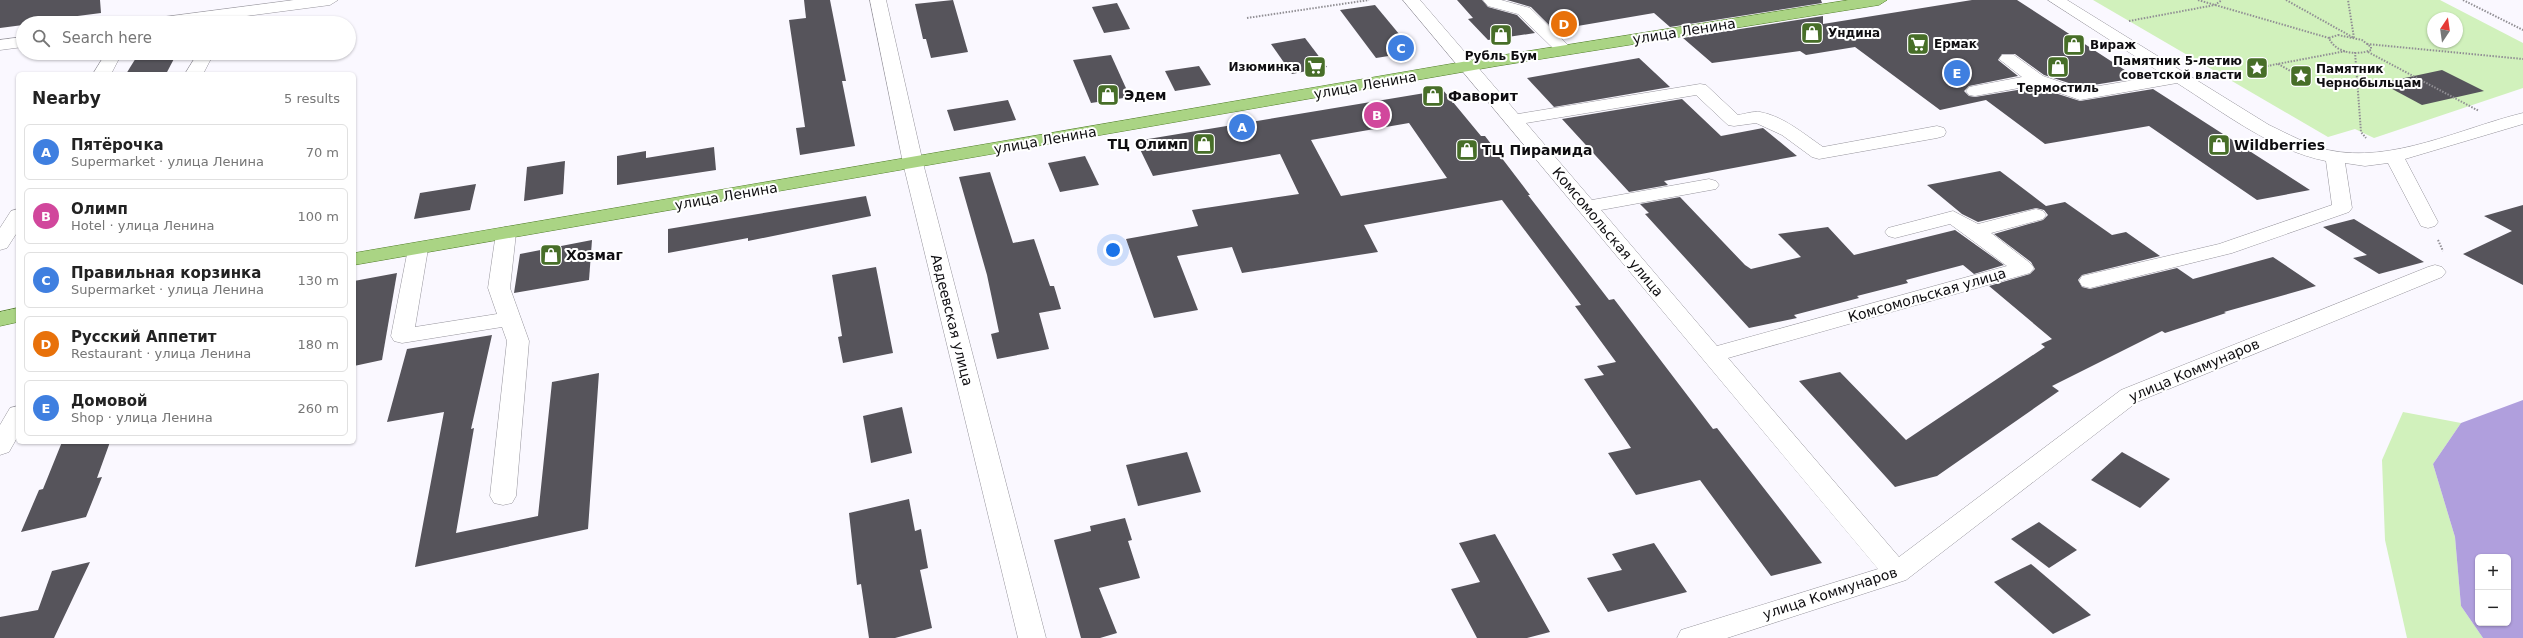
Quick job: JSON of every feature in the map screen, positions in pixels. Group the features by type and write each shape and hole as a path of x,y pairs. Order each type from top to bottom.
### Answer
{"main road":[{"name":"улица Ленина","path":"356,259 1467,66 1879,0"},
{"path":"0,319 16,315"}],"street":[{"path":"202,16 330,0"},
{"name":"Авдеевская улица","path":"878,0 913,163 1032,638"},
{"name":"Комсомольская улица","path":"1411,0 1898,573"},
{"path":"1491,0 1494,3 1524,11 1565,50"},
{"path":"2056,0 2263,129 2296,145 2335,156 2365,160 2394,156 2523,118"},
{"path":"0,45 16,43"},
{"path":"2008,59 2037,80 2080,95 2180,77"},
{"path":"103,72 110,60"},
{"path":"195,72 202,60"},
{"path":"1975,91 2037,80"},
{"path":"1513,120 1700,88 1734,121 1758,117 1789,131 1818,153 1937,132"},
{"path":"2090,281 2225,249 2342,208 2335,156"},
{"path":"2394,156 2428,222"},
{"path":"1586,207 1709,185"},
{"path":"1896,232 1954,217 1975,231 2036,215"},
{"path":"0,244 16,219"},
{"name":"Комсомольская улица","path":"1712,355 2023,268 1975,231"},
{"path":"503,496 518,341 499,288 506,233"},
{"path":"418,249 402,336 510,319"},
{"name":"улица Коммунаров","path":"1691,638 1898,573 2129,396 2435,272"},
{"path":"0,446 16,418"}],"path":[{"path":"1247,18 1369,0"},
{"path":"2198,0 2330,38 2338,35 2354,38"},
{"path":"2129,21 2215,5 2222,0"},
{"path":"2286,0 2354,38 2368,44 2523,59"},
{"path":"2348,0 2354,38"},
{"path":"2463,0 2523,30"},
{"path":"2330,38 2333,45 2346,51"},
{"path":"2368,44 2371,50 2368,52"},
{"path":"2267,66 2346,51 2368,52 2503,124"},
{"path":"2355,52 2361,132 2366,139 2394,156"},
{"path":"2278,64 2296,74"},
{"path":"2428,222 2449,262 2435,272"}],"green space":[{"path":"2093,0 2440,0 2523,43 2523,88 2374,138 2355,129 2328,137"},
{"path":"2403,412 2461,423 2433,464 2455,537 2461,606 2483,638 2407,638 2385,540 2382,460"}],"shaded area":[{"path":"2523,400 2523,638 2483,638 2461,606 2455,537 2433,464 2461,423"}],"building":[{"path":"0,0 100,0 101,13 78,16 16,16 16,26 0,28"},
{"path":"804,0 830,0 846,81 842,81 855,146 800,155 796,128 805,127 789,20 806,18"},
{"path":"953,0 968,52 931,58 926,39 923,39 915,4"},
{"path":"1457,0 1482,0 1488,7 1517,15 1535,33 1488,40 1468,19 1473,18"},
{"path":"1507,0 1821,0 1822,3 1670,27 1654,13 1554,30 1531,7"},
{"path":"1972,0 2017,0 2137,78 2081,87 2044,75 2015,54 2002,54 1998,60 2018,76 1969,86 1964,91 1969,96 1975,97 2036,87 2080,101 2153,89 2310,190 2257,200 2149,126 2045,144 1986,100 1940,110 1855,47 1806,55 1800,51 1712,63 1683,38 1823,16 1823,24"},
{"path":"1117,3 1130,29 1104,33 1092,7"},
{"path":"1375,5 1414,52 1376,58 1340,10"},
{"path":"1305,38 1327,67 1292,74 1271,44"},
{"path":"1111,55 1130,97 1091,103 1073,60"},
{"path":"1639,58 1670,87 1554,107 1527,78"},
{"path":"135,60 173,60 167,72 127,72"},
{"path":"1199,66 1211,85 1175,91 1165,71"},
{"path":"2442,70 2484,91 2422,105 2381,83"},
{"path":"1443,90 1481,136 1485,136 1530,195 1528,195 1609,300 1614,299 1713,429 1717,428 1822,563 1771,576 1700,480 1636,495 1608,453 1631,448 1584,379 1604,375 1597,366 1616,362 1575,306 1581,305 1502,200 1364,225 1378,252 1242,273 1232,247 1177,256 1198,310 1154,318 1126,239 1198,226 1192,210 1299,194 1280,154 1153,176 1136,141","holes":["1409,123 1447,178 1341,196 1311,140"]},
{"path":"1682,99 1721,136 1763,128 1797,156 1664,181 1668,185 1629,192 1562,119"},
{"path":"1008,100 1016,120 954,131 947,110"},
{"path":"714,147 716,170 617,185 617,156 646,151 646,158"},
{"path":"1085,156 1099,185 1060,192 1048,163"},
{"path":"565,161 563,194 524,201 527,167"},
{"path":"2000,171 2046,206 2065,202 2112,235 2126,232 2160,256 2082,275 2078,280 2082,287 2090,289 2177,268 2193,279 2273,257 2316,286 2224,312 2226,313 2165,333 2162,331 2052,386 2059,391 1937,476 1895,487 1799,381 1840,372 1906,440 2045,347 2041,344 2052,339 1989,286 2030,274 2035,269 2031,262 1994,234 2043,220 2048,215 2044,210 2036,208 1978,222 1962,214 1927,185"},
{"path":"990,172 1013,243 1034,239 1050,286 1054,286 1061,309 1039,313 1049,349 997,359 991,334 999,332 987,275 959,177"},
{"path":"476,184 470,210 414,219 420,193"},
{"path":"866,196 871,216 748,241 748,238 668,253 668,229"},
{"path":"1680,197 1745,265 1751,269 1801,257 1778,234 1828,227 1854,255 1955,230 2004,265 1974,274 1963,265 1906,280 1908,283 1857,296 1859,298 1794,315 1797,318 1749,328 1645,214 1649,213 1640,204"},
{"path":"2523,205 2523,285 2463,254 2512,231 2484,216"},
{"path":"2354,219 2424,262 2379,274 2353,258 2367,255 2323,227"},
{"path":"592,240 589,280 514,293 520,254"},
{"path":"876,267 893,353 843,363 838,337 842,336 832,275"},
{"path":"397,273 382,360 356,366 356,281"},
{"path":"492,335 471,429 474,428 456,533 538,516 552,382 599,373 588,529 415,567 444,412 387,422 407,349"},
{"path":"902,407 912,453 871,463 863,416"},
{"path":"61,444 109,444 97,478 102,477 86,517 21,532 39,490 43,489"},
{"path":"1187,452 1201,492 1138,506 1126,465"},
{"path":"2122,452 2170,479 2140,508 2091,480"},
{"path":"909,499 915,531 921,529 928,568 920,570 932,628 895,638 869,638 861,584 857,585 849,513"},
{"path":"1125,518 1132,540 1128,541 1140,578 1099,588 1117,633 1100,638 1081,638 1054,540 1091,531 1090,526"},
{"path":"2039,522 2077,550 2049,568 2011,539"},
{"path":"1495,534 1550,632 1527,638 1477,638 1451,589 1480,582 1459,543"},
{"path":"1654,543 1687,592 1608,612 1587,578 1622,570 1612,554"},
{"path":"90,562 54,638 0,638 0,617 38,610 52,571"},
{"path":"2031,564 2091,615 2053,634 1994,582"}],"place":[{"name":"Русский Аппетит","path":"1564,24"},
{"name":"Ундина","path":"1812,33"},
{"name":"Рубль Бум","path":"1501,35"},
{"name":"Ермак","path":"1918,44"},
{"name":"Вираж","path":"2074,45"},
{"name":"Правильная корзинка","path":"1401,48"},
{"name":"Изюминка","path":"1315,67"},
{"name":"Термостиль","path":"2058,67"},
{"name":"Памятник 5-летию советской власти","path":"2257,68"},
{"name":"Домовой","path":"1957,73"},
{"name":"Памятник Чернобыльцам","path":"2301,76"},
{"name":"Эдем","path":"1108,95"},
{"name":"Фаворит","path":"1433,96"},
{"name":"Олимп","path":"1377,115"},
{"name":"Пятёрочка","path":"1242,127"},
{"name":"ТЦ Олимп","path":"1204,144"},
{"name":"Wildberries","path":"2219,145"},
{"name":"ТЦ Пирамида","path":"1467,150"},
{"name":"Хозмаг","path":"551,255"}]}
